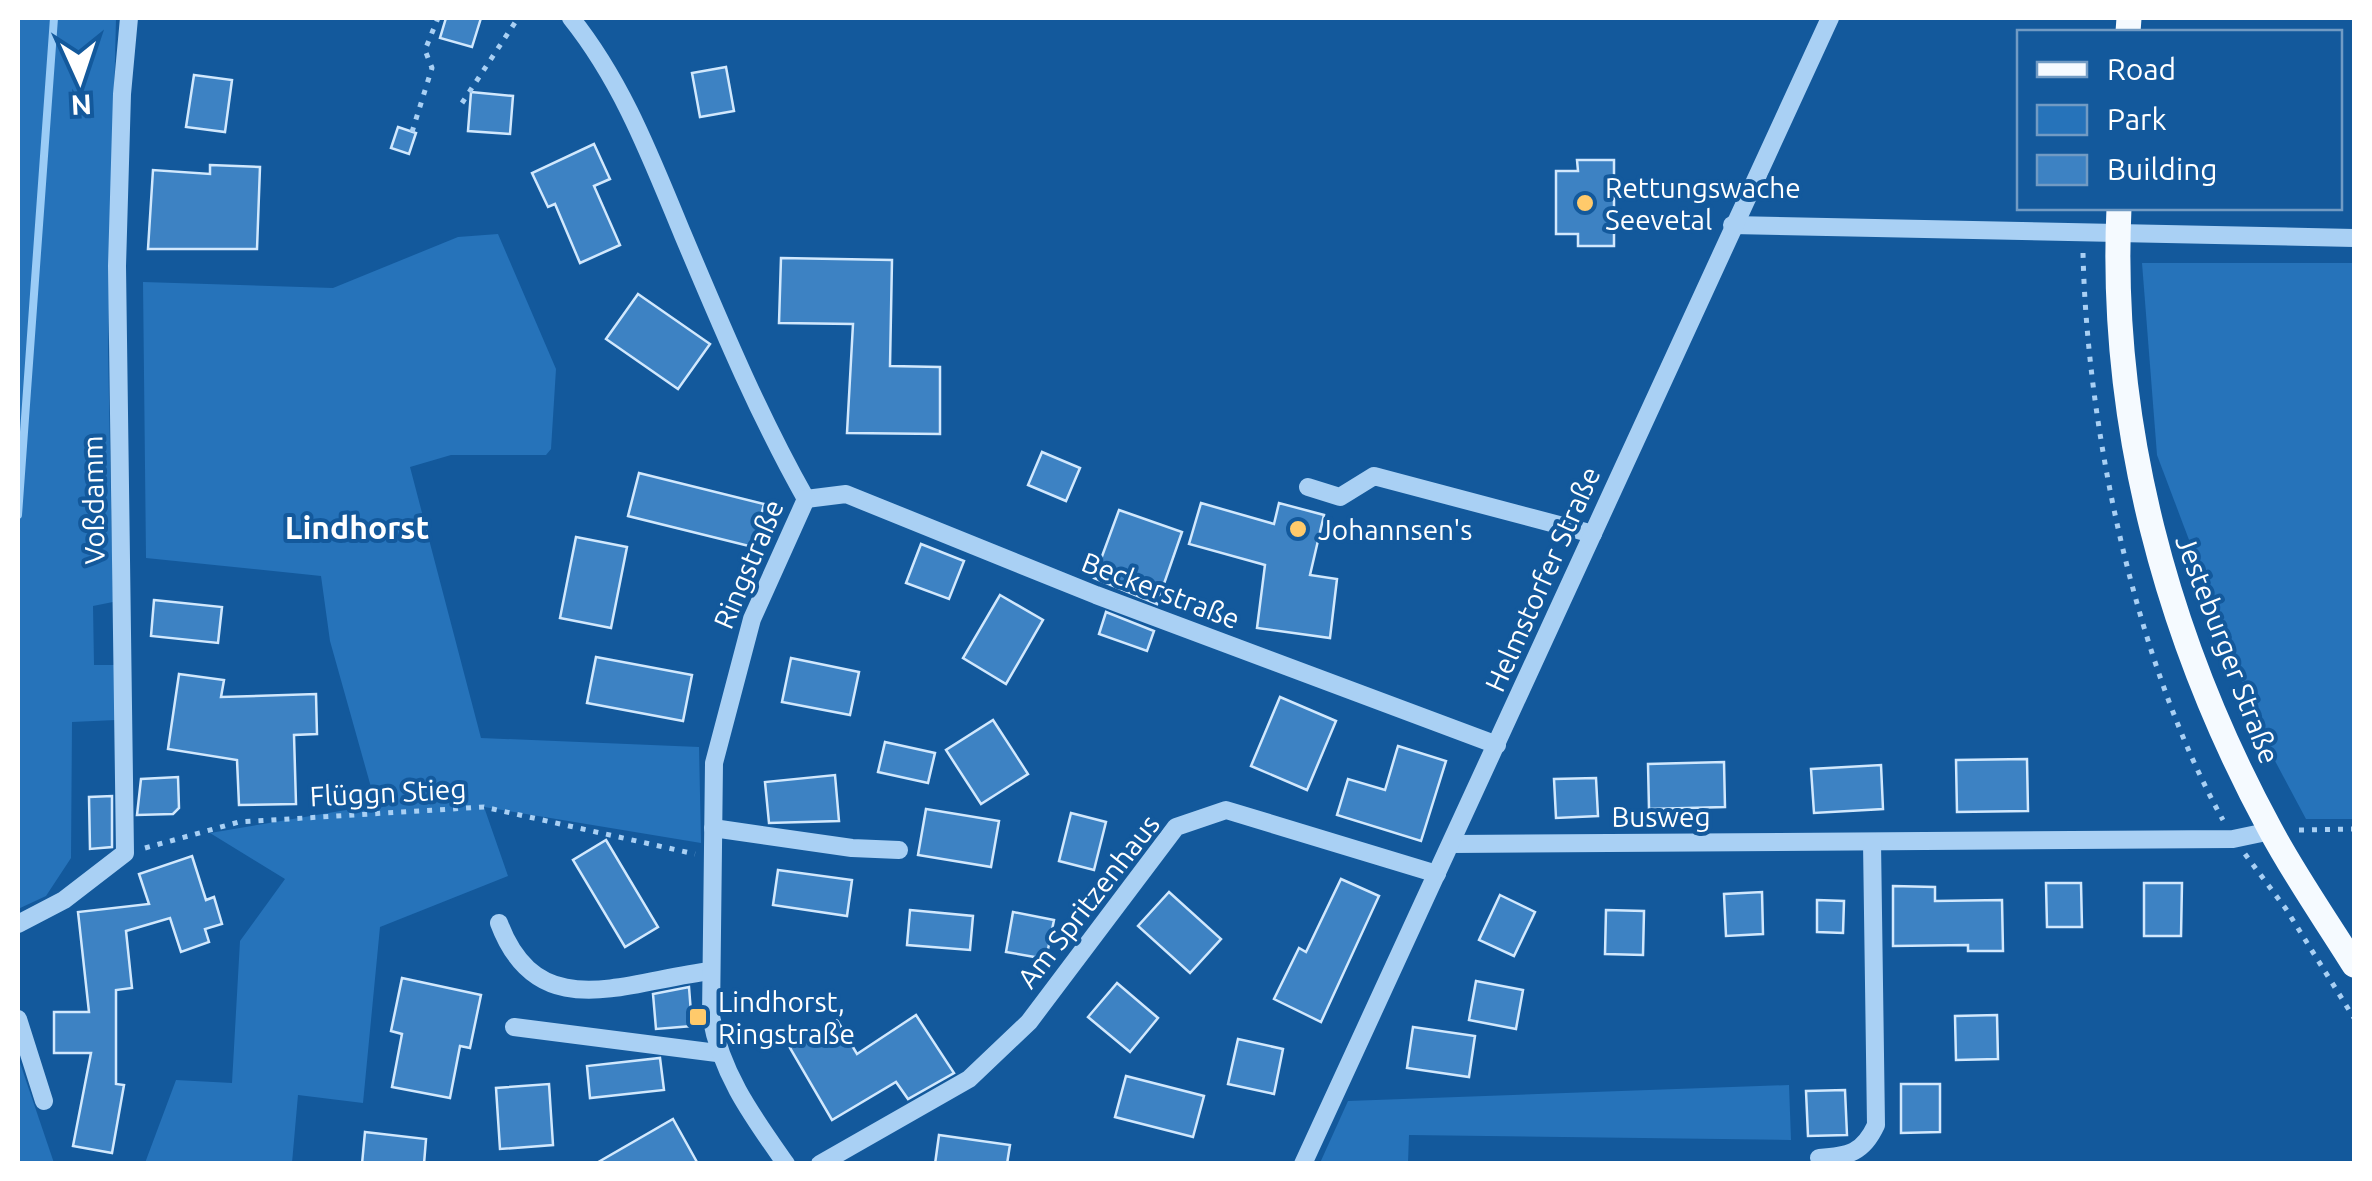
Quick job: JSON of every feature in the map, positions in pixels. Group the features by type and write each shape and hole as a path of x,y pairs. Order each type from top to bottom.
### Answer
{"main road":[{"name":"Jesteburger Straße","path":"2119,220 2120,337 2131,440 2154,543 2212,704 2271,831 2354,965"}],"street":[{"name":"Voßdamm","path":"125,853 117,266 122,94 129,18"},
{"name":"Ringstraße","path":"571,18 605,60 634,118 747,388 806,500 752,619 726,702 714,762 711,971 718,1053 748,1109 786,1164"},
{"name":"Helmstorfer Straße","path":"1303,1164 1830,18"},
{"path":"1732,224 2119,220 2354,238"},
{"path":"1308,488 1340,497 1374,476 1593,534"},
{"name":"Beckerstraße","path":"806,500 846,494 1096,596 1497,745"},
{"name":"Am Spritzenhaus","path":"820,1164 969,1079 1029,1022 1176,828 1198,816 1226,810 1437,874"},
{"path":"713,828 852,848 899,850"},
{"name":"Busweg","path":"1451,844 2233,839 2271,831"},
{"path":"1819,1158 1847,1156 1866,1147 1876,1125 1872,842"},
{"path":"18,924 64,900 125,853"},
{"path":"499,923 522,969 548,984 574,990 711,971"},
{"path":"18,1020 44,1101"},
{"path":"514,1027 718,1053"}],"path":[{"path":"412,132 432,68 425,50 438,18"},
{"path":"462,103 518,18"},
{"name":"Flüggn Stieg","path":"125,853 239,822 484,806 712,858"},
{"path":"2271,831 2354,828"}],"green space":[{"path":"18,18 116,18 108,350 113,602 93,606 94,665 114,665 116,720 72,722 71,858 46,896 18,909"},
{"path":"498,234 556,369 551,449 546,455 451,455 410,467 481,738 699,747 701,843 484,807 508,876 380,927 363,1103 298,1095 292,1163 145,1163 176,1080 232,1083 240,941 285,879 210,833 376,805 330,641 321,576 146,558 143,282 333,288 458,237"},
{"path":"2142,263 2354,263 2354,819 2306,819 2266,744 2157,455"},
{"path":"18,1057 54,1163 19,1163"},
{"path":"1789,1085 1791,1140 1409,1135 1408,1163 1320,1163 1348,1101"}],"building":[{"path":"446,18 481,18 472,47 440,38"},
{"path":"726,67 734,111 700,117 692,73"},
{"path":"194,75 232,80 225,132 186,127"},
{"path":"471,92 513,96 510,134 468,131"},
{"path":"398,127 416,133 409,154 391,148"},
{"path":"594,144 610,179 594,186 620,245 580,263 555,204 548,207 532,173"},
{"name":"Rettungswache Seevetal","path":"1577,160 1614,160 1614,246 1578,246 1578,234 1556,234 1556,171 1578,171"},
{"path":"210,165 260,167 257,249 148,249 153,170 210,174"},
{"path":"781,258 892,260 890,366 940,367 940,434 847,433 853,324 779,323"},
{"path":"638,294 710,344 678,389 606,339"},
{"path":"1042,452 1080,468 1066,501 1028,485"},
{"path":"639,473 764,504 753,547 628,516"},
{"path":"1201,503 1274,524 1279,503 1324,515 1310,575 1337,579 1330,638 1257,628 1265,565 1189,544"},
{"path":"1119,510 1182,532 1157,604 1094,578"},
{"path":"576,537 627,547 611,628 560,618"},
{"path":"921,544 964,561 949,599 906,583"},
{"path":"1000,595 1043,620 1006,684 963,658"},
{"path":"154,600 222,607 218,643 151,636"},
{"path":"1106,612 1154,631 1147,651 1099,634"},
{"path":"596,657 692,675 683,721 587,703"},
{"path":"791,658 859,672 850,715 782,702"},
{"path":"179,674 224,680 221,697 316,694 317,734 294,735 296,804 239,805 237,760 168,749"},
{"path":"1280,697 1336,721 1307,790 1251,766"},
{"path":"993,720 1028,774 981,804 946,750"},
{"path":"885,742 935,753 928,783 878,772"},
{"path":"1398,746 1446,761 1421,841 1337,815 1348,779 1385,790"},
{"path":"2027,759 2028,811 1957,812 1956,760"},
{"path":"1724,762 1725,807 1649,809 1648,764"},
{"path":"1881,765 1883,809 1814,813 1811,769"},
{"path":"835,775 839,821 769,823 765,782"},
{"path":"178,777 179,808 173,814 137,815 141,779"},
{"path":"1596,778 1598,816 1556,818 1554,779"},
{"path":"112,796 112,847 90,849 89,797"},
{"path":"926,809 999,821 991,867 918,855"},
{"path":"1071,813 1106,822 1094,870 1059,861"},
{"path":"606,840 658,927 625,947 573,860"},
{"path":"192,856 206,900 214,897 222,924 205,929 209,942 181,952 170,918 126,931 132,988 116,990 116,1084 124,1085 112,1153 73,1146 91,1053 54,1053 54,1012 89,1012 78,912 149,904 139,874"},
{"path":"778,870 852,880 847,916 773,905"},
{"path":"1341,879 1379,896 1321,1022 1274,999 1299,948 1306,952"},
{"path":"2046,883 2081,883 2082,927 2047,927"},
{"path":"2144,883 2182,883 2181,936 2144,936"},
{"path":"1893,886 1935,887 1935,901 2002,900 2003,951 1968,951 1968,945 1893,946"},
{"path":"1169,892 1221,939 1190,973 1138,926"},
{"path":"1762,892 1763,934 1726,936 1724,894"},
{"path":"1500,895 1535,912 1514,956 1479,940"},
{"path":"1817,900 1844,901 1843,933 1817,932"},
{"path":"910,910 973,916 970,950 907,945"},
{"path":"1606,910 1644,911 1643,955 1605,954"},
{"path":"1013,912 1054,920 1046,959 1006,952"},
{"path":"402,978 481,995 470,1048 460,1046 450,1098 392,1087 402,1034 391,1031"},
{"path":"1476,981 1523,990 1516,1029 1469,1020"},
{"path":"1117,983 1158,1018 1130,1052 1088,1017"},
{"path":"689,987 692,1026 656,1029 653,994"},
{"path":"916,1015 954,1073 908,1099 896,1082 832,1120 790,1048 837,1020 857,1054"},
{"path":"1997,1015 1998,1059 1956,1060 1955,1016"},
{"path":"1413,1027 1475,1036 1469,1077 1407,1068"},
{"path":"1238,1039 1283,1049 1274,1094 1228,1084"},
{"path":"660,1058 664,1090 590,1098 587,1066"},
{"path":"1126,1076 1204,1096 1193,1137 1115,1117"},
{"path":"549,1084 553,1145 500,1149 496,1088"},
{"path":"1901,1084 1940,1084 1940,1132 1901,1133"},
{"path":"1845,1090 1847,1135 1808,1136 1806,1091"},
{"path":"673,1119 698,1164 595,1164"},
{"path":"365,1132 426,1139 424,1164 362,1164"},
{"path":"939,1135 1010,1145 1007,1164 935,1164"}],"waterway":[{"path":"18,515 54,18"}],"place":[{"name":"Rettungswache Seevetal","path":"1585,203"},
{"name":"Johannsen's","path":"1298,529"},
{"name":"Lindhorst, Ringstraße","path":"698,1017"}],"district":[{"name":"Lindhorst","path":"357,527"}]}
